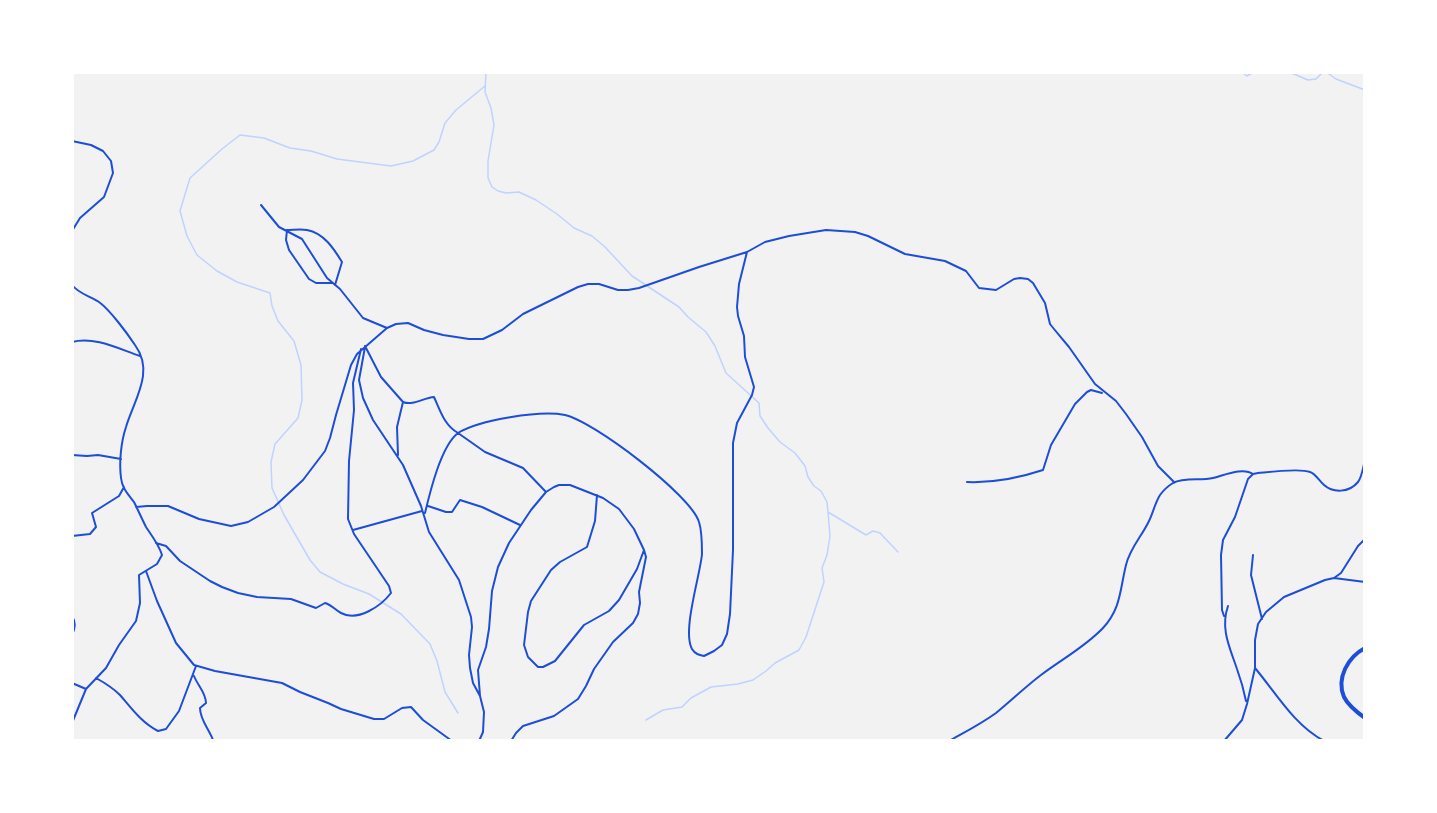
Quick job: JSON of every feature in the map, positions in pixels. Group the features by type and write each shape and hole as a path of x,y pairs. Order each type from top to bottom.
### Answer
{"main road":[{"path":"1365,648 1350,660 1342,676 1342,687 1345,699 1365,718"}],"street":[{"path":"72,141 91,145 103,151 111,161 113,172 104,197 80,218 72,231"},
{"path":"261,205 278,226 302,239 324,274 340,289 363,319 387,328"},
{"path":"287,230 287,246 309,279 316,283 333,284"},
{"path":"287,230 307,230 323,238 333,248 342,262 333,284"},
{"path":"136,507 168,506 200,519 231,526 248,522 274,507 303,480 325,451 355,357 361,349 387,328 396,324 408,322 438,334 483,339 502,330 523,314 578,287 599,284 618,290 632,290 747,252 765,242 817,231 836,230 868,236 905,254 945,261 966,271 982,289 996,290 1014,279 1028,279 1040,291 1053,329 1095,384 1116,401 1142,437 1158,466 1174,482"},
{"path":"424,516 442,459 450,441 458,433 473,425 487,422 542,415 564,415 582,423 623,448 669,484 694,511 699,522 702,554 690,622 691,647 694,652 704,656 722,645 727,634 730,614 733,550 733,443 737,423 754,387 745,357 744,336 737,307 747,252"},
{"path":"72,285 106,308 135,344 140,356 144,376 125,431 121,476 124,488 161,552 160,561 139,575 140,603 136,621 106,668 86,689 72,723"},
{"path":"72,342 95,340 140,356"},
{"path":"365,346 381,377 403,402 410,404 434,397 451,429 485,452 523,468 546,492"},
{"path":"365,346 360,374 362,394 373,420 407,474 429,532 457,575 472,627 469,663 473,681 480,696"},
{"path":"156,543 166,546 180,561 210,581 238,593 257,597 291,599 316,608 325,603 351,617 375,609 385,600 391,593 389,586 352,531 348,519 349,453 354,410 353,383 361,349"},
{"path":"967,482 1008,478 1042,470 1051,445 1075,404 1091,390 1105,393"},
{"path":"398,458 397,427 403,402"},
{"path":"72,455 98,455 121,459"},
{"path":"949,741 980,724 1102,629 1119,602 1130,552 1150,519 1158,498 1174,482 1209,479 1244,471 1253,474 1311,472 1325,486 1332,490 1343,491 1358,483 1365,460"},
{"path":"1247,705 1224,627 1221,555 1223,540 1235,518 1248,479 1253,474"},
{"path":"479,741 483,732 484,712 480,696 478,668 488,637 498,567 520,525 546,492 564,484 575,486 603,498 619,509 634,529 646,557 639,592 638,614 633,623 613,642 594,669 578,699 554,716 523,726 511,741"},
{"path":"72,536 90,534 96,527 92,513 118,496 124,488"},
{"path":"597,495 595,520 587,547 560,562 551,570 531,601 525,645 526,653 534,665 541,668 555,661 584,625 609,611 619,600 637,569 644,550"},
{"path":"427,505 452,512 460,500 482,507 520,525"},
{"path":"352,531 422,511"},
{"path":"1334,578 1341,573 1365,539"},
{"path":"1253,555 1251,575 1262,619"},
{"path":"146,571 176,643 194,665 282,683 341,709 377,720 384,719 402,708 411,708 423,720 452,741"},
{"path":"1224,741 1242,720 1247,705 1255,668 1255,640 1258,624 1266,612 1284,597 1325,580 1334,578 1365,582"},
{"path":"1224,616 1228,606"},
{"path":"72,616 75,619 75,630 72,635"},
{"path":"96,678 113,689 148,726 158,731 166,729 178,711 196,666"},
{"path":"1255,668 1288,710 1324,741"},
{"path":"194,674 197,686 206,696 206,704 200,708 200,712 213,741"},
{"path":"72,683 86,689"}],"waterway":[{"path":"486,72 485,92 494,125 488,161 488,178 492,187 506,193 519,192 536,200 574,228 592,236 632,276 679,307 706,332 715,346 726,373 759,403 760,416 768,428 780,442 795,453 805,466 808,477 821,491 827,502 828,512 866,535 873,531 880,533 898,552"},
{"path":"1241,72 1247,76 1254,72"},
{"path":"1289,72 1308,80 1316,79 1323,72"},
{"path":"1326,72 1336,79 1365,90"},
{"path":"458,713 445,692 430,644 401,614 369,594 320,572 310,560 284,515 272,488 271,462 275,444 298,418 302,400 301,365 294,341 278,321 270,293 237,282 217,271 197,255 187,236 180,211 190,178 240,135 264,138 290,148 311,151 337,159 391,166 413,161 434,150 445,123 456,110 485,86"},
{"path":"646,720 663,710 682,707 691,698 711,687 753,680 775,663 799,650 806,637 824,582 822,568 830,536 828,512"}]}
